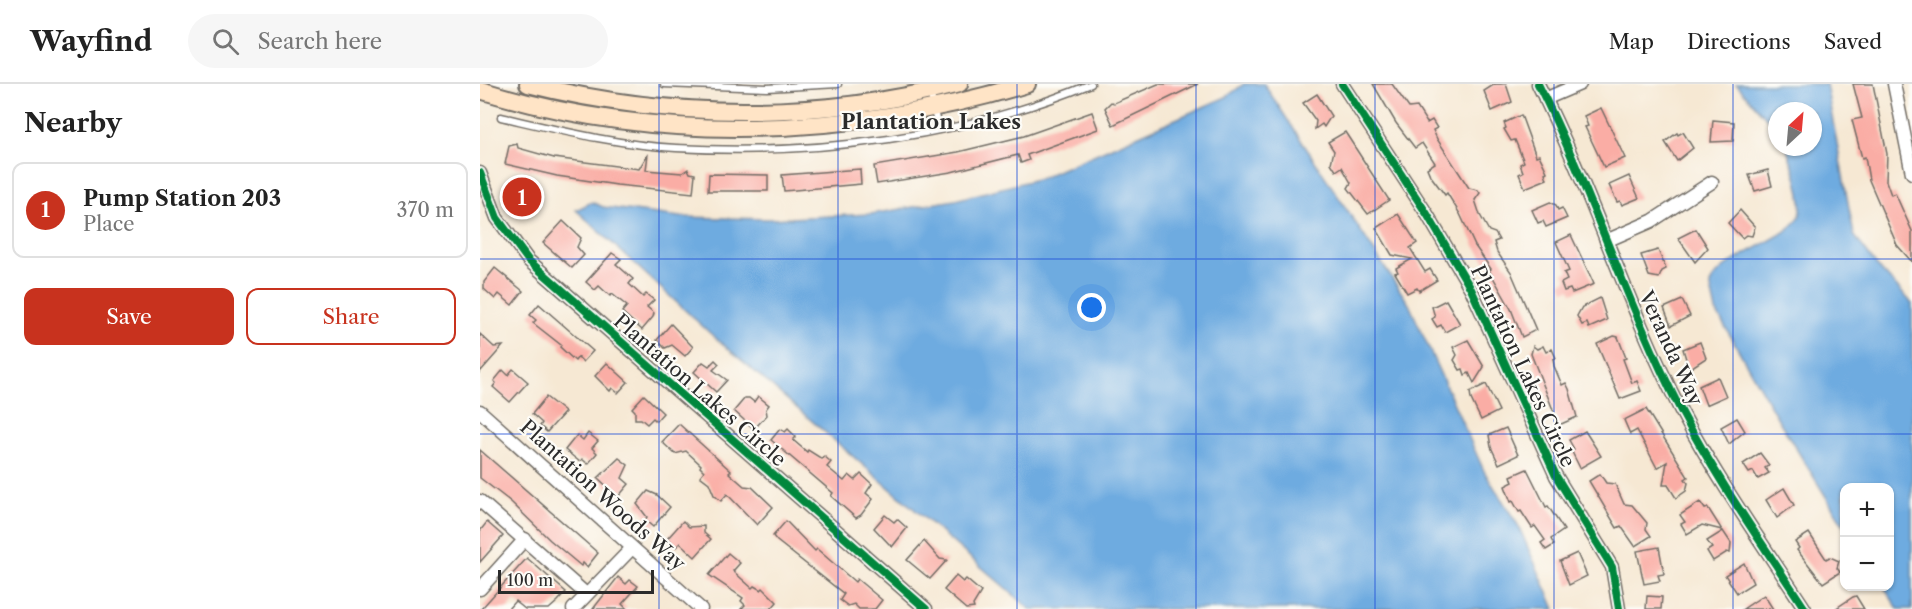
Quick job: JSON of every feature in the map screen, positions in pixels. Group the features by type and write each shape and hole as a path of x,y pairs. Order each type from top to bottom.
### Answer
{"main road":[{"path":"528,84 647,105 742,111 818,108 959,84"},
{"path":"480,90 549,108 650,124 726,129 821,125 934,109 1027,84"}],"street":[{"path":"480,90 481,84"},
{"name":"Plantation Lakes Circle","path":"1342,84 1427,214 1471,289 1556,476 1612,567 1619,609"},
{"name":"Veranda Way","path":"1538,84 1644,333 1681,410 1727,489 1805,609"},
{"path":"1545,99 1581,84"},
{"path":"1894,84 1912,173"},
{"name":"Plantation Lakes Circle","path":"480,173 497,218 528,260 926,609"},
{"path":"1606,241 1652,221 1712,183"},
{"name":"Plantation Woods Way","path":"480,411 700,609"},
{"path":"480,501 586,594"},
{"path":"480,589 525,539"},
{"path":"573,609 632,548"}],"lane":[{"path":"664,84 767,88 838,84"},
{"path":"501,117 587,137 674,148 761,150 865,144 982,120 1091,84"},
{"path":"930,88 938,129"},
{"path":"544,127 549,108"}],"water":[{"path":"1244,84 1264,84 1409,304 1485,473 1518,525 1555,609 1030,609 711,334 576,210 592,202 603,207 680,217 769,219 871,214 955,200 1041,178 1226,97"},
{"path":"1736,84 1826,84 1854,235 1877,266 1912,303 1912,609 1898,609 1887,591 1894,591 1894,483 1840,483 1840,520 1781,424 1716,311 1710,284 1718,273 1730,263 1788,229 1797,220 1801,210 1800,194 1789,156 1822,156 1822,102 1768,102 1768,120"}],"building":[{"path":"1158,84 1198,84 1113,125 1105,108 1111,102 1114,103"},
{"path":"1373,84 1392,84 1409,108 1417,107 1427,123 1432,120 1437,128 1433,130 1437,139 1469,188 1478,190 1480,193 1475,200 1480,215 1489,231 1495,233 1499,240 1494,242 1497,252 1511,272 1536,330 1522,337 1511,309 1489,270 1491,269 1475,246 1460,214 1447,193 1445,195 1430,175 1427,168 1435,163 1422,143 1415,148 1396,123"},
{"path":"1495,84 1506,84 1512,102 1492,111 1484,91"},
{"path":"1853,84 1873,84 1887,154 1886,181 1891,195 1895,193 1912,231 1912,262 1897,245 1869,180 1865,157 1862,158 1852,120 1862,118"},
{"path":"1317,94 1331,116 1324,127 1322,124 1315,129 1316,121 1303,103"},
{"path":"1601,108 1625,158 1604,167 1585,127 1588,126 1584,116"},
{"path":"1092,112 1098,129 1027,155 1029,160 1021,163 1018,155 951,172 877,184 874,166 958,152 1024,136"},
{"path":"1521,115 1536,156 1539,155 1547,172 1545,173 1547,179 1525,188 1519,174 1523,172 1520,164 1524,162 1515,140 1511,141 1504,129 1506,128 1504,123"},
{"path":"1713,120 1734,122 1733,141 1711,142"},
{"path":"1345,132 1389,200 1368,214 1348,188 1351,183 1342,167 1336,171 1331,163 1334,151 1328,142"},
{"path":"1683,132 1693,148 1677,161 1665,142 1677,133 1678,135"},
{"path":"517,144 518,148 554,158 639,169 648,154 646,170 682,173 688,169 690,173 695,174 693,193 557,176 505,164 509,146"},
{"path":"860,169 861,184 784,191 782,175"},
{"path":"1768,170 1772,186 1755,191 1749,175"},
{"path":"709,174 768,175 768,191 708,191"},
{"path":"1629,176 1639,198 1622,205 1620,201 1617,202 1609,185"},
{"path":"1550,202 1556,205 1558,210 1562,208 1567,218 1546,227 1543,221 1538,223 1532,210"},
{"path":"1740,210 1755,227 1752,236 1746,235 1742,238 1728,223"},
{"path":"1398,214 1417,243 1410,248 1425,272 1430,269 1437,280 1419,291 1417,288 1407,293 1395,273 1398,272 1396,268 1412,259 1392,255 1376,228"},
{"path":"563,221 581,238 577,247 584,255 572,268 543,243"},
{"path":"1696,229 1708,248 1695,262 1678,238"},
{"path":"1571,235 1594,284 1572,293 1570,289 1564,291 1561,283 1567,280 1564,273 1569,271 1556,242"},
{"path":"1658,250 1666,269 1662,271 1659,278 1649,276 1641,255"},
{"path":"612,253 621,259 616,264 633,279 629,284 643,297 646,294 654,300 647,307 654,313 653,317 642,330 622,312 627,306 599,286 595,290 586,282"},
{"path":"495,268 523,291 512,305 499,294 495,299 484,289 484,282"},
{"path":"1600,298 1607,320 1589,328 1587,323 1582,325 1577,316 1582,307"},
{"path":"1446,300 1460,324 1445,332 1441,325 1437,327 1432,319 1435,317 1432,307"},
{"path":"1682,300 1690,316 1671,326 1664,308"},
{"path":"539,304 593,351 583,362 578,357 575,361 560,347 561,345 533,323 536,320 530,315"},
{"path":"671,324 693,347 685,356 672,345 665,348 657,340"},
{"path":"480,334 494,347 503,346 480,372"},
{"path":"1614,336 1618,337 1632,383 1637,381 1641,391 1620,399 1597,344"},
{"path":"1468,340 1484,367 1474,383 1469,373 1465,375 1463,369 1460,370 1454,360 1457,355 1453,347"},
{"path":"1700,342 1706,358 1689,369 1683,349"},
{"path":"1533,346 1537,349 1543,346 1546,352 1552,349 1556,358 1553,359 1554,366 1562,385 1566,383 1569,389 1577,417 1559,425 1531,354"},
{"path":"715,360 719,364 713,370 727,380 716,392 694,372 703,362 709,366"},
{"path":"607,363 628,382 618,393 612,388 610,391 595,376"},
{"path":"513,369 528,382 510,402 493,387 496,383 494,381 503,370 508,375"},
{"path":"1718,377 1726,396 1706,405 1699,386"},
{"path":"1486,384 1499,411 1481,420 1470,392"},
{"path":"644,395 663,413 656,421 653,418 647,424 641,419 635,419 635,411 632,408"},
{"path":"758,396 769,405 766,409 767,415 754,429 734,411 745,398 754,402"},
{"path":"546,397 565,412 547,432 540,426 542,423 532,414"},
{"path":"1646,409 1688,477 1685,479 1688,483 1686,491 1676,498 1668,485 1663,485 1667,462 1657,468 1637,430 1630,434 1624,420"},
{"path":"1737,418 1745,431 1729,444 1721,427"},
{"path":"679,424 731,471 729,473 744,486 752,487 773,507 757,525 727,494 721,501 714,495 709,483 700,476 704,471 701,465 686,451 675,454 662,442"},
{"path":"1506,428 1518,455 1499,464 1491,447 1489,435"},
{"path":"780,429 785,432 788,429 796,437 793,440 807,452 808,450 822,459 824,456 831,462 827,467 844,481 849,475 855,480 861,474 872,484 866,493 873,499 861,515 856,518 831,496 833,493 771,440"},
{"path":"1585,431 1601,456 1580,468 1569,440"},
{"path":"588,433 598,441 592,448 597,453 588,464 582,459 580,462 565,450 577,435 583,440"},
{"path":"480,450 598,553 587,567 583,563 581,566 511,502 480,478"},
{"path":"1760,453 1769,465 1765,468 1769,473 1758,479 1753,471 1749,473 1743,464"},
{"path":"619,458 628,465 622,478 629,484 618,497 598,478"},
{"path":"1527,469 1546,507 1548,506 1564,530 1551,539 1554,545 1546,550 1541,543 1545,540 1535,526 1532,528 1513,501 1511,502 1505,486 1513,482 1511,476"},
{"path":"1600,474 1606,483 1615,484 1624,504 1632,505 1647,523 1646,529 1651,536 1635,546 1621,526 1617,528 1589,481"},
{"path":"1784,488 1794,505 1777,518 1766,500"},
{"path":"648,491 657,495 670,507 653,527 645,520 647,517 637,504"},
{"path":"1700,502 1705,509 1708,508 1722,530 1702,525 1687,534 1681,524 1685,522 1680,515"},
{"path":"885,515 894,522 897,519 907,528 892,547 874,528"},
{"path":"683,521 689,527 704,526 704,533 711,539 695,557 680,543 676,547 667,539"},
{"path":"786,521 815,551 817,549 855,582 857,579 882,600 875,609 859,609 854,604 848,606 840,600 844,594 777,541 773,536"},
{"path":"487,522 503,536 480,562 480,531"},
{"path":"1723,531 1731,543 1730,553 1727,552 1713,561 1707,551 1712,548 1707,541"},
{"path":"1809,533 1826,559 1830,557 1839,561 1837,568 1840,572 1823,583 1797,550 1799,548 1795,542"},
{"path":"924,541 940,559 947,560 930,579 907,560"},
{"path":"1659,547 1664,574 1658,575 1660,581 1644,584 1637,551"},
{"path":"728,553 740,563 733,571 752,588 754,586 761,590 763,588 777,602 771,609 741,609 745,605 741,601 743,598 709,575"},
{"path":"1577,553 1587,576 1569,585 1560,561"},
{"path":"527,558 566,592 558,601 549,609 525,609 515,601 508,609 481,609"},
{"path":"1744,563 1753,583 1737,593 1725,575"},
{"path":"956,576 963,582 966,579 981,592 973,605 974,608 966,609 944,590"},
{"path":"618,577 626,584 630,580 638,586 622,604 627,609 593,609"},
{"path":"1764,595 1773,609 1743,609"},
{"path":"1647,596 1662,597 1661,609 1646,609"},
{"path":"1856,596 1864,609 1835,609 1853,597"}],"cycle path":[{"path":"1342,84 1427,214 1471,289 1556,476 1612,567 1619,609"},
{"path":"1538,84 1575,164 1642,328 1680,409 1724,485 1805,609"},
{"path":"480,173 497,218 528,260 926,609"}],"place":[{"name":"Pump Station 203","path":"522,197"}],"district":[{"name":"Plantation Lakes","path":"931,121"}]}
